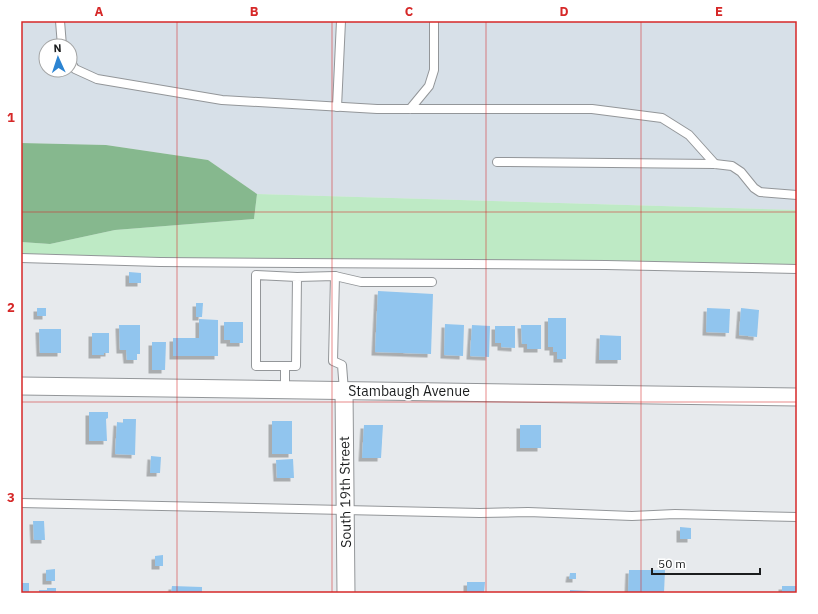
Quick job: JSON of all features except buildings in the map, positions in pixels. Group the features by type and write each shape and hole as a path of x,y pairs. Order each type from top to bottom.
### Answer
{"street":[{"name":"Stambaugh Avenue","path":"21,386 797,397"},
{"name":"South 19th Street","path":"344,391 346,593"}],"lane":[{"path":"60,21 61,38"},
{"path":"337,107 341,21"},
{"path":"410,109 429,86 434,70 434,21"},
{"path":"78,70 97,80 222,100 337,107 410,109 592,109 662,118 689,134 715,164"},
{"path":"497,162 715,164 732,166 741,172 754,188 760,192 797,195"},
{"path":"21,258 160,262 606,265 797,269"},
{"path":"297,277 296,366 256,366 256,275 297,277 335,276 361,282 432,282"},
{"path":"335,276 333,361 342,365 344,391"},
{"path":"285,366 285,390"},
{"path":"21,503 632,516 675,514 797,517"}],"shaded area":[{"path":"21,21 797,21 797,210 257,194 208,160 106,145 21,143"}],"green space":[{"path":"21,143 106,145 208,160 257,194 254,219 115,230 50,244 21,242"},
{"path":"257,194 797,210 797,271 21,256 21,242 50,244 115,230 254,219"}]}
